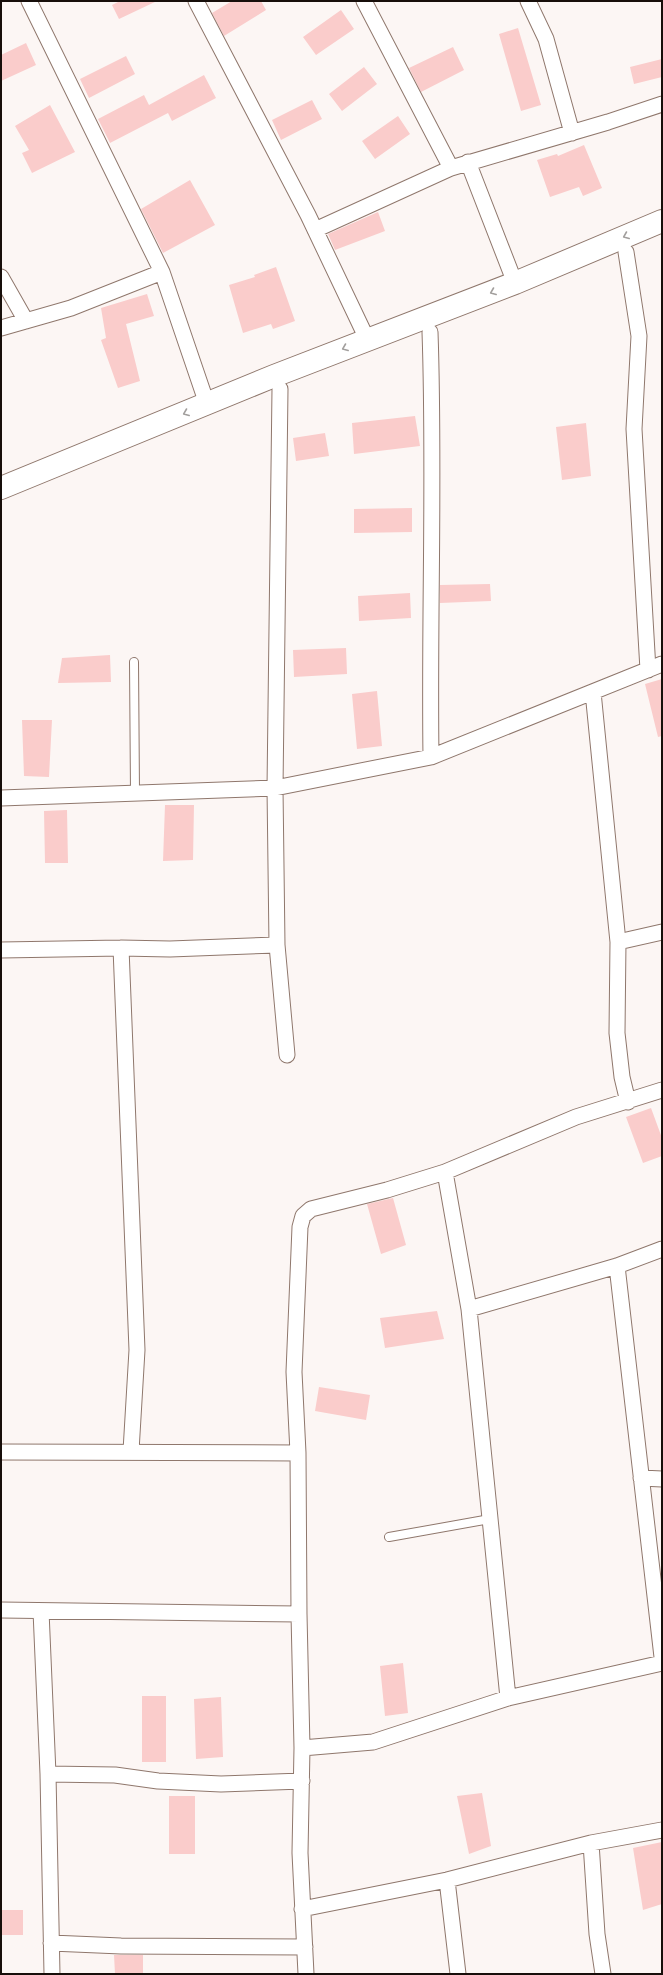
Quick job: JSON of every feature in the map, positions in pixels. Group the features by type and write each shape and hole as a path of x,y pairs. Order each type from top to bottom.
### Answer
{"street":[{"path":"29,1 162,272 207,404"},
{"path":"196,1 315,230 367,339"},
{"path":"364,1 451,168"},
{"path":"528,1 546,39 572,133"},
{"path":"315,230 451,168 572,133 662,104"},
{"path":"468,162 515,283"},
{"path":"1,488 367,339 425,319 515,283 662,221"},
{"path":"1,504 280,389 430,332 662,238"},
{"path":"626,252 639,336 634,394 634,429 648,670"},
{"path":"1,328 71,308 162,272"},
{"path":"1,276 26,321"},
{"path":"430,332 432,396 430,668 431,758"},
{"path":"280,389 275,788 277,945 287,1055"},
{"path":"1,798 275,788 431,758 662,664"},
{"path":"593,692 618,942 617,1033 622,1077 628,1102"},
{"path":"618,942 662,932"},
{"path":"1,950 122,948 170,949 277,945"},
{"path":"122,948 137,1350 131,1451"},
{"path":"306,1974 300,1853 302,1748 298,1614 298,1453 294,1372 300,1227 304,1216 311,1209 387,1190 445,1172 576,1117 628,1102 662,1090"},
{"path":"445,1172 469,1309 508,1698"},
{"path":"469,1309 617,1266 662,1249"},
{"path":"617,1266 662,1657"},
{"path":"1,1452 131,1451 298,1453"},
{"path":"641,1478 662,1480"},
{"path":"1,1610 298,1614"},
{"path":"41,1611 48,1774 52,1974"},
{"path":"302,1748 373,1742 508,1698 662,1663"},
{"path":"48,1774 115,1775 158,1781 221,1784 302,1781"},
{"path":"302,1909 447,1880 591,1843 662,1830"},
{"path":"591,1843 597,1934 603,1974"},
{"path":"447,1880 458,1974"},
{"path":"51,1942 121,1946 305,1947"}],"lane":[{"path":"134,662 135,793"},
{"path":"389,1537 490,1519"}],"building":[{"path":"120,1 157,1 119,19 112,5"},
{"path":"232,1 261,1 266,10 224,36 212,13"},
{"path":"341,10 354,29 316,55 303,37"},
{"path":"518,28 541,105 521,111 499,34"},
{"path":"26,43 36,65 1,81 1,55"},
{"path":"453,47 464,70 421,92 409,68"},
{"path":"126,56 135,74 89,98 80,79"},
{"path":"662,59 662,77 634,84 630,67"},
{"path":"364,67 377,84 342,111 329,94"},
{"path":"204,75 216,98 172,121 168,113 110,143 98,119 144,95 149,105"},
{"path":"312,100 322,119 281,140 272,120"},
{"path":"50,105 75,152 32,173 22,153 29,150 15,126"},
{"path":"398,116 410,134 375,159 362,141"},
{"path":"584,145 602,188 583,196 579,187 550,197 537,160 557,154 558,156"},
{"path":"190,180 215,225 163,253 141,209"},
{"path":"378,212 385,231 335,250 328,234"},
{"path":"276,267 295,321 273,329 271,324 243,333 229,285 255,277 254,275"},
{"path":"147,294 154,316 126,324 140,381 118,388 101,340 106,338 101,308"},
{"path":"415,416 420,446 354,454 352,423"},
{"path":"586,423 591,476 562,480 556,427"},
{"path":"325,433 329,456 296,461 293,438"},
{"path":"412,508 412,532 354,533 354,509"},
{"path":"490,584 491,601 440,603 440,585"},
{"path":"410,593 411,618 359,621 358,596"},
{"path":"346,648 347,674 294,677 293,650"},
{"path":"110,655 111,682 58,683 62,658"},
{"path":"662,679 662,736 658,737 645,684"},
{"path":"377,691 382,746 357,749 352,694"},
{"path":"22,720 52,720 49,777 24,776"},
{"path":"165,805 194,805 193,860 163,861"},
{"path":"67,810 68,863 45,863 44,811"},
{"path":"651,1108 662,1138 662,1156 643,1163 626,1117"},
{"path":"393,1198 406,1245 381,1254 367,1204"},
{"path":"437,1311 444,1339 385,1348 380,1318"},
{"path":"319,1387 370,1395 366,1420 315,1411"},
{"path":"403,1663 408,1713 385,1716 380,1666"},
{"path":"142,1696 166,1696 166,1762 142,1762"},
{"path":"221,1697 223,1757 196,1759 194,1699"},
{"path":"482,1793 491,1846 469,1854 457,1796"},
{"path":"169,1796 195,1796 195,1854 169,1854"},
{"path":"662,1842 662,1904 643,1910 633,1848"},
{"path":"1,1910 23,1910 23,1935 1,1935"},
{"path":"114,1955 143,1955 143,1974 115,1974"}]}
